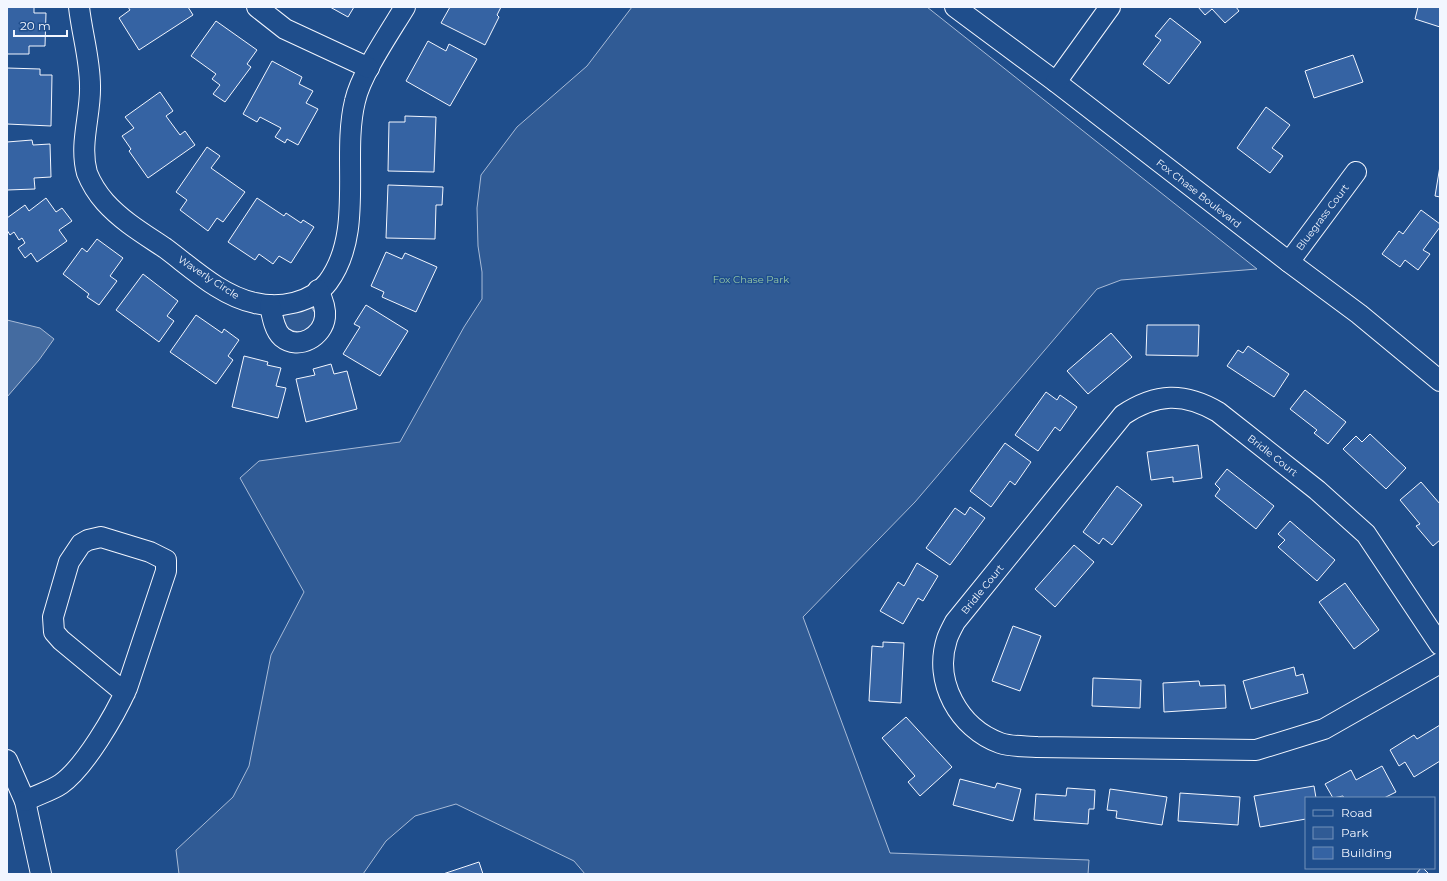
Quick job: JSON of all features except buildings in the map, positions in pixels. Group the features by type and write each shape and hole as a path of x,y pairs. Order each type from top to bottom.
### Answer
{"street":[{"name":"Waverly Circle","path":"79,7 82,35 89,63 91,89 84,145 87,172 95,188 105,202 124,220 206,278 236,297 255,303 270,305 289,304 310,297 327,283 338,264 346,242 349,214 350,129 355,99 369,68 405,7"},
{"path":"257,7 285,29 369,68"},
{"name":"Fox Chase Boulevard","path":"955,7 1056,82 1289,262 1359,314 1440,382"},
{"path":"1056,82 1110,7"},
{"name":"Bluegrass Court","path":"1289,262 1356,172"},
{"path":"270,305 273,320 281,336 292,341 307,342 320,333 326,317 324,303 318,290"},
{"name":"Bridle Court","path":"1440,645 1366,534 1317,490 1218,412 1204,404 1173,397 1154,398 1138,404 1123,415 955,622 947,639 944,658 945,681 952,701 964,719 981,734 1002,744 1037,747 1256,750 1324,729 1440,663"},
{"path":"25,801 61,784 74,772 115,713 125,694 166,571 166,560 150,552 101,537 88,540 81,544 69,562 53,617 54,632 125,694"},
{"path":"7,760 25,801 41,874"}],"green space":[{"name":"Fox Chase Park","path":"632,7 927,7 1257,269 1121,280 1097,289 915,502 803,617 890,853 1089,860 1088,874 585,874 574,861 456,804 415,816 386,841 363,874 179,874 176,850 233,797 249,766 271,655 304,592 240,478 259,461 400,442 464,327 482,299 482,272 478,246 477,208 481,175 517,127 587,66"},
{"path":"308,306 312,308 316,315 312,327 298,332 291,330 284,325 281,314"}],"shaded area":[{"path":"7,320 40,328 54,339 39,360 7,397"}]}
